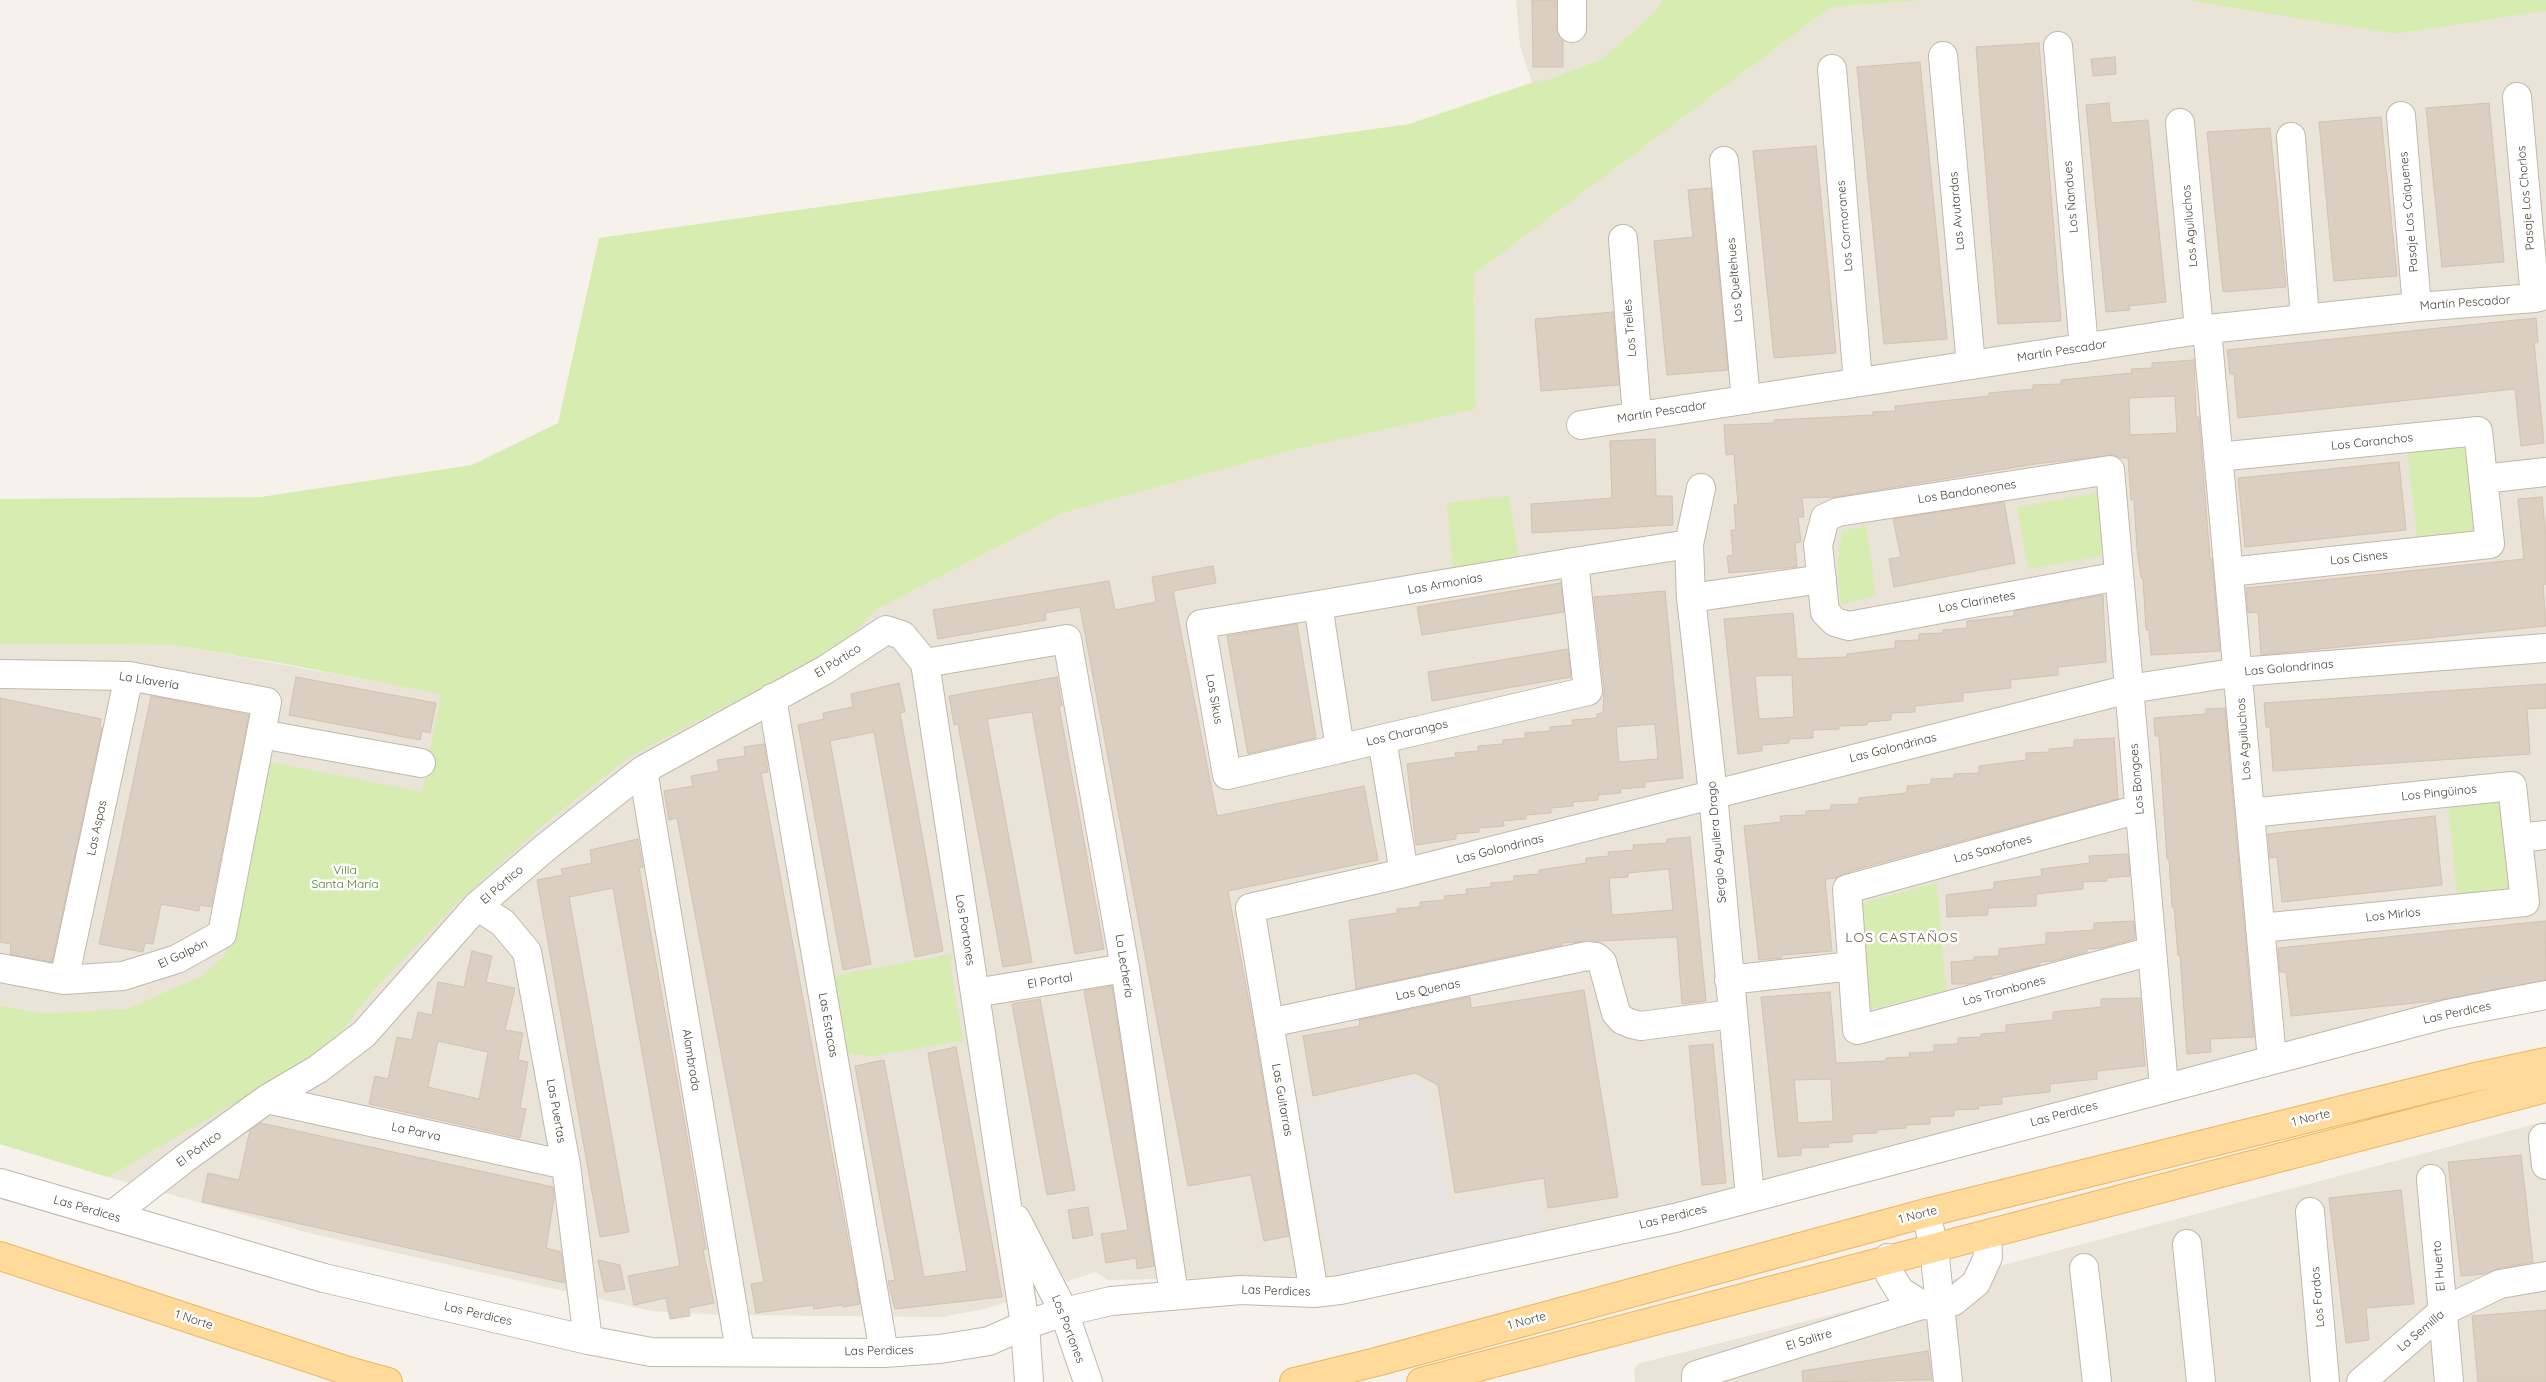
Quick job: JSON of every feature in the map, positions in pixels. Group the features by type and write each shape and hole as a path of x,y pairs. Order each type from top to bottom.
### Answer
{"main road":[{"name":"1 Norte","path":"1294,1382 1376,1362 1926,1213 2462,1080 2546,1062"},
{"path":"1421,1382 1888,1258 1987,1235 2546,1088"},
{"name":"1 Norte","path":"0,1256 348,1371 388,1382"}],"street":[{"path":"1572,0 1572,28"},
{"name":"Los Ñandues","path":"2058,46 2084,348"},
{"name":"Las Avutardas","path":"1943,56 1971,365"},
{"name":"Los Cormoranes","path":"1832,69 1858,382"},
{"name":"Pasaje Los Chorlos","path":"2517,97 2540,297"},
{"name":"Pasaje Los Caiquenes","path":"2401,116 2417,307"},
{"name":"Los Aguiluchos","path":"2180,123 2218,457 2239,672 2272,1060"},
{"path":"2291,137 2305,318"},
{"name":"Los Queltehues","path":"1724,161 1746,400"},
{"name":"Los Treiles","path":"1623,239 1637,416"},
{"name":"Martín Pescador","path":"1581,425 2203,330 2417,307 2540,297"},
{"name":"Los Caranchos","path":"2218,457 2478,431 2490,544"},
{"name":"Los Bandoneones","path":"1822,579 1818,546 1825,518 1838,512 2110,470"},
{"name":"Los Bongoes","path":"2110,470 2164,1087"},
{"path":"2483,479 2546,472"},
{"name":"Sergio Aguilera Drago","path":"1701,488 1689,544 1691,598 1713,794 1750,1198"},
{"name":"Las Armonías","path":"1201,624 1689,544"},
{"name":"Los Cisnes","path":"2229,572 2490,544"},
{"name":"Los Charangos","path":"1226,775 1588,691 1574,562"},
{"name":"Los Clarinetes","path":"1822,579 1825,612 1835,622 1850,626 2119,576"},
{"path":"1691,598 1822,579"},
{"path":"1318,605 1340,749"},
{"name":"Los Sikus","path":"1201,624 1226,775"},
{"name":"El Pórtico","path":"111,1216 184,1159 267,1099 318,1069 364,1034 478,906 546,847 643,770 825,670 886,630 902,635 925,663"},
{"name":"La Lechería","path":"925,663 1067,639 1125,968 1174,1294"},
{"name":"Las Golondrinas","path":"1250,908 1404,873 2129,689 2239,672 2546,648"},
{"name":"Los Portones","path":"925,663 1025,1325 1029,1382"},
{"name":"La Llavería","path":"0,674 129,676 267,702"},
{"name":"Las Aspas","path":"64,980 129,676"},
{"name":"Las Estacas","path":"772,698 884,1353"},
{"name":"El Galpón","path":"0,968 64,980 123,976 152,968 200,948 222,934 267,702"},
{"path":"262,734 421,764"},
{"path":"1382,739 1404,873"},
{"name":"Alambrada","path":"643,770 740,1351"},
{"name":"Los Pingüinos","path":"2250,813 2512,786 2526,902"},
{"name":"Los Saxofones","path":"1852,966 1847,889 2139,809"},
{"path":"2518,838 2546,835"},
{"name":"Los Mirlos","path":"2260,928 2526,902"},
{"name":"Las Puertas","path":"478,906 503,923 527,952 566,1165 588,1340"},
{"name":"Las Guitarras","path":"1250,908 1314,1293"},
{"name":"Los Trombones","path":"1852,966 1857,1030 2152,951"},
{"name":"Las Quenas","path":"1269,1023 1587,956 1596,957 1602,962 1616,1013 1622,1020 1641,1026 1732,1014"},
{"path":"1729,980 1852,966"},
{"name":"El Portal","path":"975,993 1125,968"},
{"name":"Las Perdices","path":"0,1183 324,1278 588,1340 651,1352 884,1353 940,1349 989,1341 1025,1325 1064,1312 1111,1302 1174,1294 1241,1290 1314,1293 1340,1290 1675,1218 2164,1087 2447,1014 2546,995"},
{"name":"La Parva","path":"267,1099 566,1165"},
{"path":"2543,1138 2546,1165"},
{"name":"El Huerto","path":"2432,1179 2449,1382"},
{"name":"Los Portones","path":"1006,1198 1064,1312 1088,1382"},
{"name":"Los Fardos","path":"2310,1212 2325,1382"},
{"path":"1926,1213 1934,1248 1931,1306 1948,1382"},
{"name":"El Salitre","path":"1696,1378 1931,1306 1954,1302 1976,1283 1988,1257 1987,1235"},
{"path":"2188,1244 2201,1382"},
{"path":"1888,1258 1894,1284 1906,1297 1931,1306"},
{"path":"2084,1268 2097,1382"},
{"name":"La Semilla","path":"2361,1382 2442,1311 2500,1284 2546,1276"}],"shaded area":[{"path":"1516,0 1663,0 1654,13 1600,60 1533,85 1520,46"},
{"path":"1928,0 2185,0 2395,34 2546,11 2546,993 2438,1002 1625,1222 1332,1285 1249,1277 1108,1280 1095,1272 989,1308 942,1317 724,1315 652,1311 313,1234 108,1177 0,1144 0,644 173,645 441,693 874,611 1063,513 1289,451 1476,409 1474,274 1831,7"},
{"path":"1415,1077 1429,1094 1449,1203 1532,1194 1543,1228 1332,1277 1301,1107"},
{"path":"2546,1121 2546,1382 1635,1382 1634,1372 1637,1364 1902,1297 1966,1275"}],"green space":[{"name":"Villa Santa María","path":"1663,0 1928,0 1831,7 1474,274 1476,409 1289,451 1063,513 874,611 844,644 629,757 539,828 454,906 372,992 330,1046 313,1057 108,1177 0,1144 0,1006 44,1014 127,1009 202,976 225,955 240,908 265,761 422,792 441,694 291,665 173,645 0,644 0,499 261,497 472,465 558,423 599,238 1409,124 1540,80 1536,84 1600,60 1654,13"},
{"path":"2185,0 2546,0 2546,11 2395,34"},
{"path":"2471,445 2483,536 2418,544 2407,453"},
{"path":"2098,493 2108,555 2028,569 2017,507"},
{"path":"1509,496 1519,560 1453,572 1447,503"},
{"path":"1866,525 1876,595 1841,605 1837,564 1843,531"},
{"path":"2504,795 2515,894 2457,899 2448,801"},
{"path":"1937,883 1946,991 1867,1010 1858,904"},
{"path":"952,954 951,969 963,1041 942,1052 961,1041 872,1056 839,1053 827,977"}],"building":[{"path":"1532,0 1556,0 1556,28 1563,40 1563,67 1533,67"},
{"path":"2039,43 2061,321 1998,324 1976,47"},
{"path":"2115,57 2116,74 2093,76 2091,59"},
{"path":"1920,62 1947,339 1884,344 1857,67"},
{"path":"2109,103 2111,123 2148,120 2166,302 2129,306 2130,310 2106,312 2086,105"},
{"path":"2489,103 2504,262 2442,267 2426,108"},
{"path":"2381,117 2397,276 2334,281 2319,122"},
{"path":"2270,128 2286,287 2223,292 2207,132"},
{"path":"1816,146 1836,353 1774,358 1753,151"},
{"path":"1711,188 1728,370 1667,375 1654,241 1693,237 1688,190"},
{"path":"1613,312 1619,385 1541,391 1535,319"},
{"path":"2536,318 2538,342 2534,342 2544,443 2521,446 2515,389 2238,418 2234,374 2230,374 2227,350"},
{"path":"2194,360 2196,417 2199,417 2210,559 2212,558 2220,651 2151,655 2149,630 2146,630 2143,578 2141,578 2137,549 2134,500 2131,500 2128,458 2120,458 2115,455 2035,464 1835,497 1802,498 1804,517 1798,517 1801,542 1795,543 1797,567 1729,573 1727,556 1733,555 1731,530 1736,530 1734,505 1738,505 1734,454 1726,455 1724,425 1774,423 1774,420 1873,415 1873,412 1896,411 1895,406 1989,396 1989,393 2033,389 2033,385 2061,384 2061,380 2132,373 2131,369 2152,368 2152,363","holes":["2175,396 2177,433 2130,435 2129,398"]},
{"path":"1655,439 1656,496 1672,496 1673,525 1532,533 1531,504 1612,498 1610,441"},
{"path":"2399,462 2406,530 2245,547 2238,478"},
{"path":"2542,497 2546,536 2546,584 2543,585 2546,626 2261,655 2258,612 2248,613 2246,588 2524,559 2518,499"},
{"path":"2004,502 2015,563 1894,587 1889,559 1901,557 1893,519"},
{"path":"1213,566 1216,583 1173,591 1217,816 1364,786 1378,860 1228,891 1252,1017 1289,1236 1264,1241 1251,1175 1188,1186 1080,607 1045,613 1046,620 938,639 933,610 1109,581 1115,610 1156,602 1152,577"},
{"path":"1561,583 1564,612 1422,635 1417,607"},
{"path":"1665,591 1683,778 1645,782 1645,787 1620,789 1621,793 1598,795 1598,800 1573,802 1573,806 1551,808 1551,813 1526,815 1526,819 1503,821 1504,826 1479,828 1479,832 1456,834 1456,839 1416,845 1407,764 1456,757 1455,753 1478,751 1478,746 1503,744 1503,740 1525,738 1525,733 1550,731 1550,727 1573,725 1572,720 1597,718 1597,714 1603,713 1604,689 1594,597","holes":["1655,724 1658,759 1619,762 1616,727"]},
{"path":"2103,595 2106,662 2058,667 2058,675 2010,680 2011,688 1963,693 1963,701 1915,706 1915,712 1891,713 1891,720 1867,722 1867,725 1839,726 1839,729 1813,730 1813,738 1789,739 1789,743 1762,745 1762,751 1738,754 1724,619 1793,613 1797,659 1847,657 1847,654 1895,648 1895,641 1919,640 1919,634 1943,633 1943,630 1967,628 1967,621 2014,616 2014,611","holes":["1792,675 1794,717 1759,719 1755,676"]},
{"path":"1297,624 1316,738 1248,754 1227,636"},
{"path":"1568,649 1571,677 1432,701 1428,672"},
{"path":"296,677 436,703 430,733 422,731 420,740 289,715"},
{"path":"1057,677 1062,706 1059,706 1104,949 1075,954 1032,712 987,719 1032,962 1003,967 958,724 954,725 949,696"},
{"path":"899,683 905,712 900,713 943,951 915,957 874,732 830,741 871,964 843,970 798,725 824,719 823,713 853,707 851,694"},
{"path":"2546,684 2546,708 2527,709 2530,754 2273,771 2270,727 2266,727 2264,703"},
{"path":"151,696 249,715 211,907 200,905 199,911 161,904 153,944 145,943 143,952 99,944"},
{"path":"0,698 101,719 100,727 102,728 52,962 10,954 11,944 0,942"},
{"path":"2225,708 2254,1037 2210,1039 2211,1052 2187,1054 2180,955 2178,956 2169,859 2167,859 2159,736 2155,736 2154,718 2206,714 2206,709"},
{"path":"2114,738 2118,799 1854,870 1836,878 1825,879 1832,951 1782,955 1782,958 1759,960 1744,826 1781,822 1780,816 1806,815 1806,811 1831,810 1831,805 1859,804 1859,798 1907,793 1907,786 1931,784 1931,779 1954,778 1954,774 1979,773 1979,766 2026,760 2026,753 2049,752 2049,749 2074,747 2074,740"},
{"path":"764,744 768,772 761,773 860,1304 814,1309 813,1305 756,1313 751,1284 764,1282 677,818 669,820 664,791 693,786 691,776 719,771 717,760 745,756 744,747"},
{"path":"2435,816 2442,885 2282,902 2277,857 2270,858 2268,834"},
{"path":"1690,837 1706,1001 1682,1004 1677,937 1562,943 1562,945 1356,989 1349,920 1397,913 1397,909 1420,907 1420,902 1445,900 1444,896 1467,894 1466,889 1491,887 1491,883 1514,881 1514,876 1539,874 1539,870 1586,863 1586,858 1609,856 1608,852 1634,850 1633,845 1667,843 1667,839","holes":["1669,869 1673,910 1612,915 1609,878 1628,877 1628,873"]},
{"path":"638,839 643,867 639,868 706,1249 703,1250 714,1303 689,1308 690,1316 670,1319 666,1298 634,1305 628,1276 680,1266 613,888 569,897 629,1232 600,1237 537,880 563,875 561,869 592,863 590,850"},
{"path":"2128,854 2130,876 2107,878 2107,881 2083,882 2083,889 2036,894 2036,906 1988,908 1988,915 1947,917 1946,895 1994,889 1994,882 2042,876 2041,869 2090,863 2089,856"},
{"path":"2134,921 2135,939 2102,948 2087,949 2087,952 2053,961 2040,962 2040,965 2004,974 1992,975 1992,978 1970,984 1952,984 1951,962 1975,960 1974,957 1999,956 1999,949 2046,944 2046,933 2094,930 2094,923"},
{"path":"2545,921 2546,980 2434,1001 2291,1016 2286,972 2280,972 2278,948"},
{"path":"472,951 492,956 486,982 515,988 505,1030 523,1033 518,1060 528,1062 520,1108 526,1109 520,1138 369,1104 375,1076 388,1079 397,1037 412,1040 418,1012 432,1015 438,982 464,987","holes":["438,1041 488,1052 479,1099 428,1087"]},
{"path":"1112,986 1154,1266 1137,1269 1136,1258 1106,1263 1101,1234 1128,1230 1084,991"},
{"path":"1584,990 1618,1197 1548,1208 1544,1178 1455,1193 1438,1085 1415,1073 1313,1096 1303,1036 1360,1026 1359,1020 1470,997 1471,1008"},
{"path":"1830,992 1836,1063 1886,1061 1886,1058 1910,1057 1909,1053 1934,1052 1934,1045 1958,1044 1958,1038 1981,1037 1981,1034 2006,1032 2006,1025 2053,1020 2053,1012 2101,1007 2101,999 2140,998 2145,1066 2097,1071 2097,1079 2050,1084 2050,1092 2002,1097 2002,1104 1978,1106 1979,1109 1954,1110 1954,1116 1930,1117 1930,1124 1906,1125 1906,1128 1877,1130 1877,1133 1852,1134 1852,1142 1828,1143 1829,1147 1801,1148 1801,1155 1778,1157 1761,997","holes":["1831,1079 1833,1121 1798,1123 1794,1080"]},
{"path":"1040,999 1075,1190 1047,1195 1012,1004"},
{"path":"1713,1044 1726,1183 1702,1185 1689,1046"},
{"path":"956,1047 1002,1297 895,1309 888,1281 895,1280 855,1066 884,1060 924,1277 967,1271 928,1053"},
{"path":"261,1123 553,1187 554,1199 546,1248 561,1252 565,1283 202,1202 208,1173 239,1180 250,1130"},
{"path":"2521,1155 2533,1262 2497,1269 2484,1274 2461,1276 2448,1162"},
{"path":"2401,1190 2414,1304 2366,1308 2369,1340 2346,1343 2329,1198"},
{"path":"1088,1207 1093,1235 1073,1239 1068,1210"},
{"path":"598,1260 620,1265 625,1289 605,1292"},
{"path":"2546,1310 2546,1382 2478,1382 2472,1316"},
{"path":"1928,1351 1932,1380 1803,1382 1802,1371"}],"district":[{"name":"LOS CASTAÑOS","path":"1902,938"}]}
